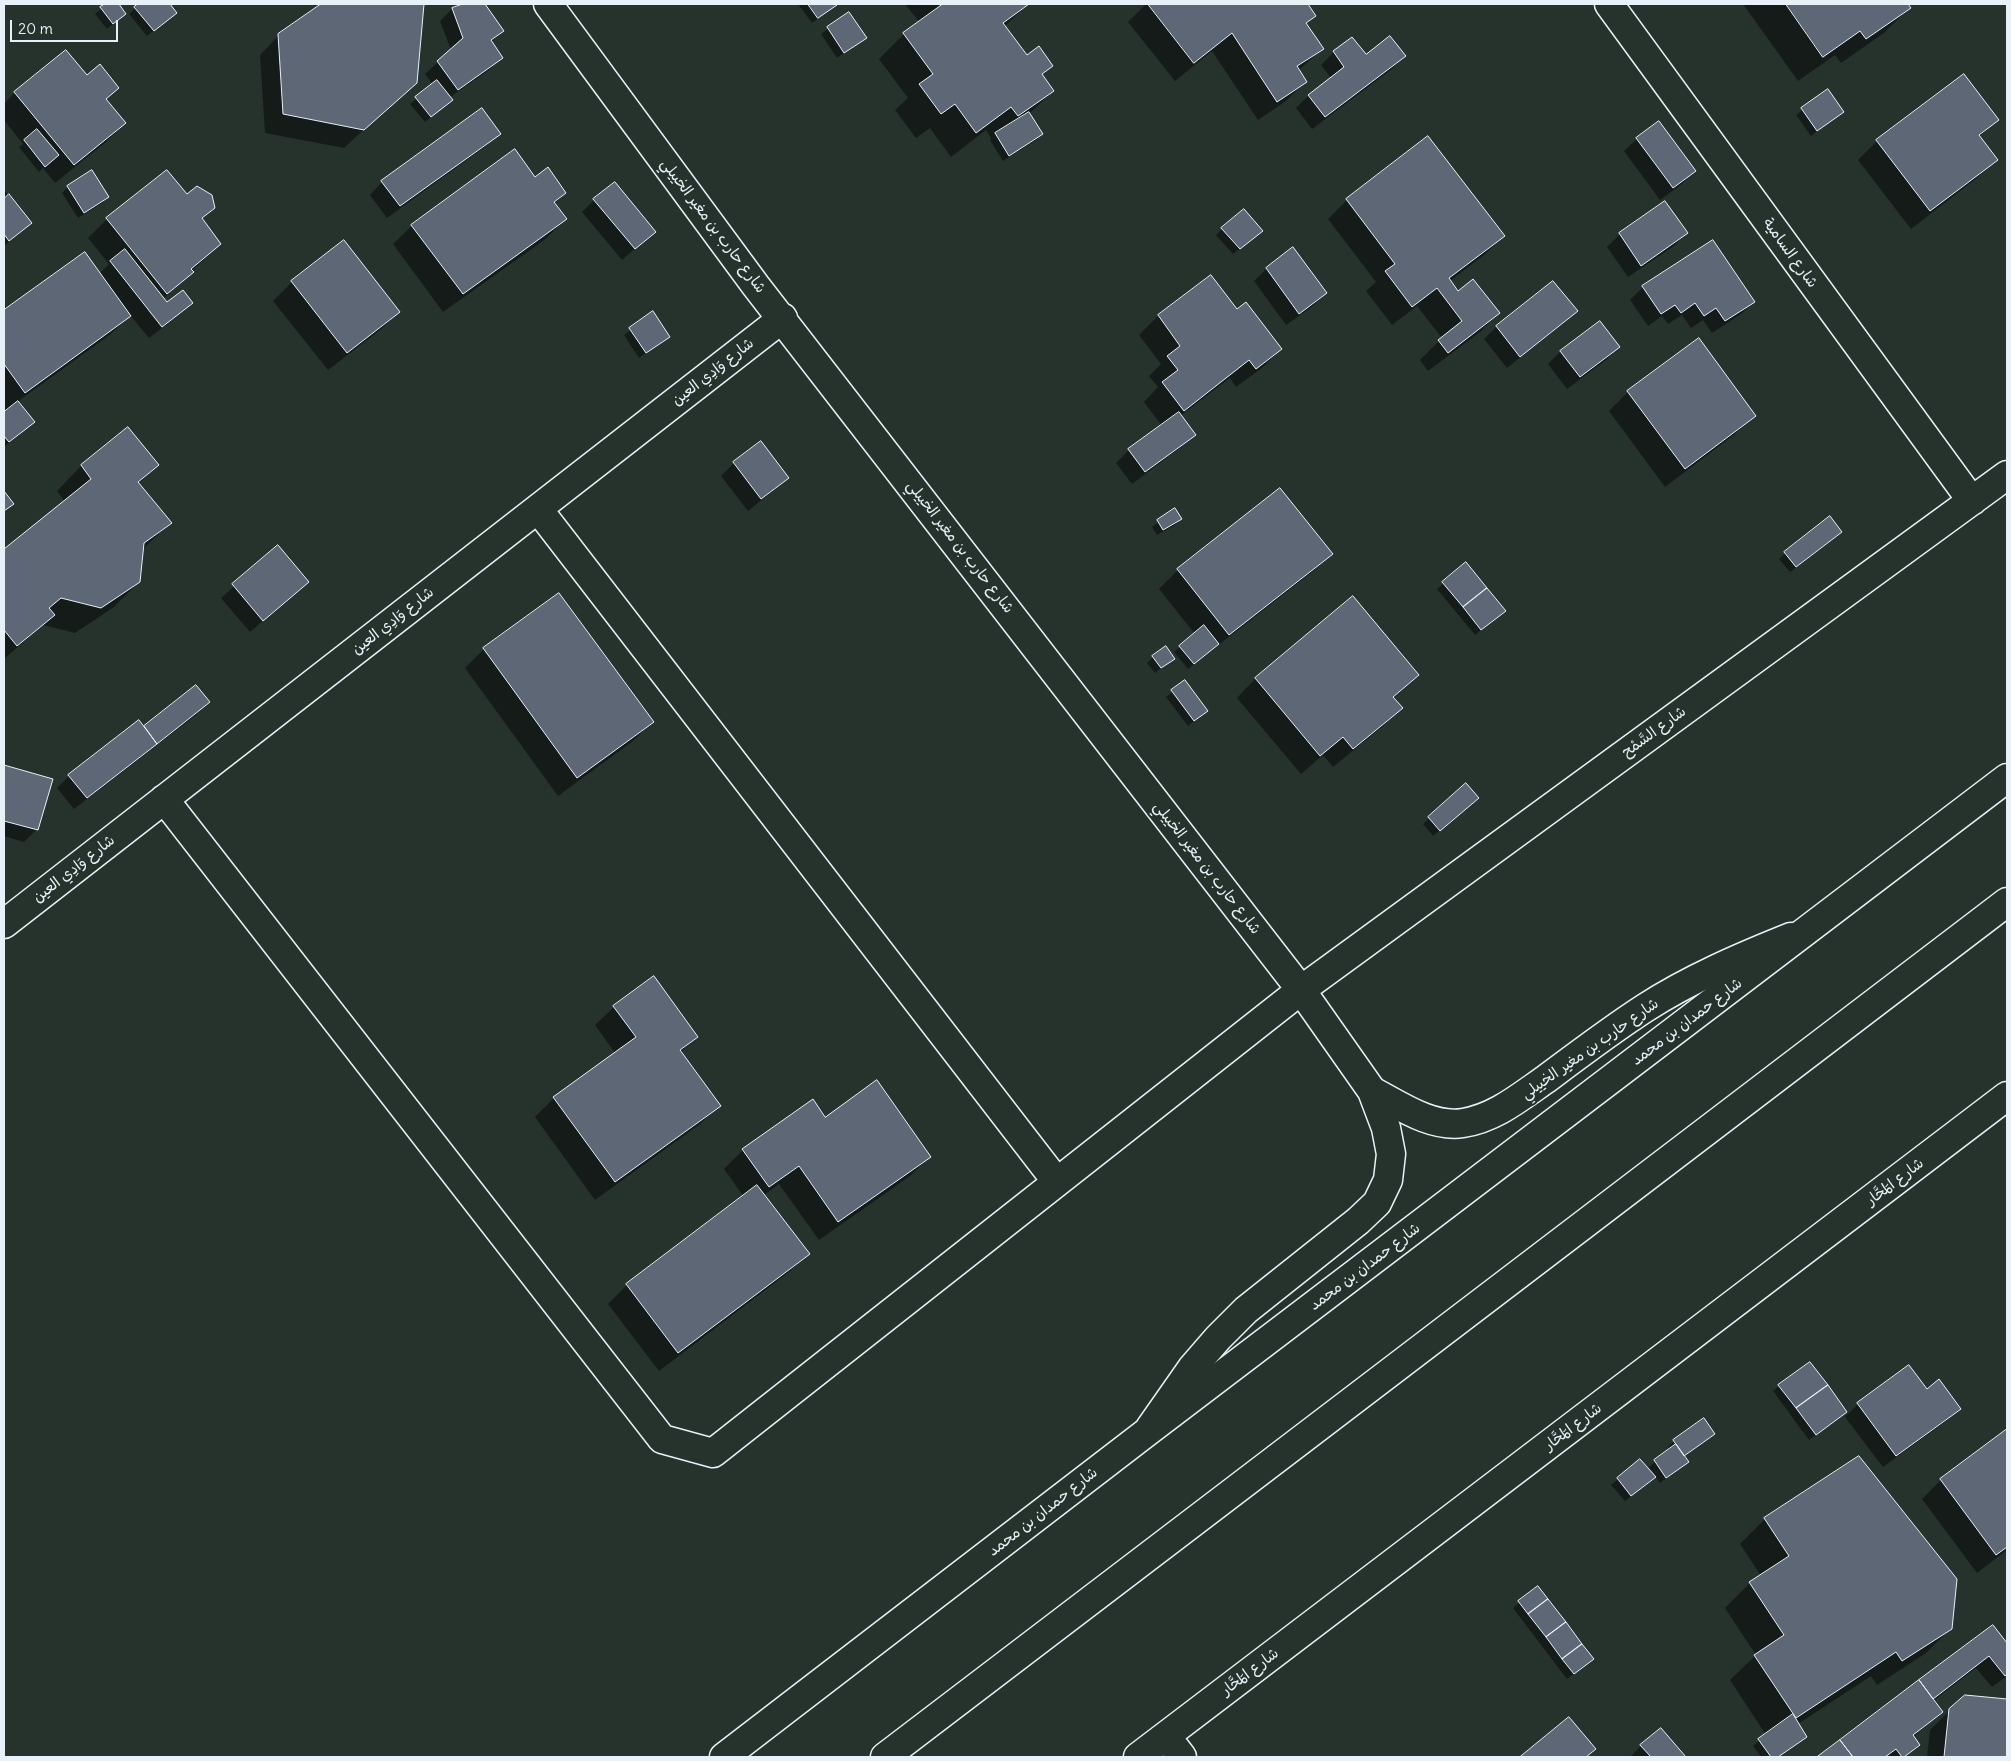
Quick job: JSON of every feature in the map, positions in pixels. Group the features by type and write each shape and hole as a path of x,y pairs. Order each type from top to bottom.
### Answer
{"street":[{"name":"شارع حارب بن مغير الخييلي","path":"548,4 756,286 783,318 1301,990 1372,1091 1386,1128 1391,1154 1388,1180 1377,1203 1358,1221 1239,1317 1192,1368 1147,1432"},
{"name":"شارع السامية","path":"1609,4 1972,501"},
{"name":"شارع وَادِي العين","path":"4,924 783,318"},
{"name":"شارع السَّمْح","path":"164,800 662,1439 713,1453 1301,990 2007,475"},
{"path":"538,509 1057,1182"},
{"name":"شارع حمدان بن محمد","path":"724,1757 1147,1432 2007,778"},
{"path":"885,1757 2007,902"},
{"name":"شارع حارب بن مغير الخييلي","path":"1372,1091 1432,1121 1461,1124 1490,1117 1514,1102 1644,1008 1724,966 1806,931"},
{"name":"شارع المَحَّار","path":"1138,1757 1174,1747 2007,1096"}],"building":[{"path":"105,4 119,4 126,14 113,24 100,7"},
{"path":"138,4 170,4 177,13 154,31 134,7"},
{"path":"321,4 424,4 417,83 364,130 283,114 278,34"},
{"path":"463,4 485,4 504,31 491,40 503,58 458,90 437,61 463,38 452,8"},
{"path":"808,4 836,4 837,5 818,18"},
{"path":"943,4 1029,4 1003,23 1027,55 1039,46 1053,66 1042,74 1054,91 1018,116 1011,107 976,133 955,104 941,114 919,84 933,74 903,33"},
{"path":"1148,4 1308,4 1316,16 1306,23 1324,49 1297,66 1307,82 1277,102 1232,33 1194,63"},
{"path":"1786,4 1908,4 1911,8 1866,39 1860,31 1823,57"},
{"path":"849,12 867,38 844,53 827,27"},
{"path":"1390,36 1406,56 1325,117 1308,95 1344,67 1333,51 1352,37 1366,54"},
{"path":"66,50 87,75 100,64 119,88 106,99 126,123 74,165 14,92"},
{"path":"1964,74 1999,120 1979,135 1998,160 1930,211 1876,140"},
{"path":"437,80 453,100 431,117 415,97"},
{"path":"1828,89 1844,112 1817,131 1801,108"},
{"path":"482,108 501,134 400,206 381,181"},
{"path":"1029,112 1043,134 1009,156 995,133"},
{"path":"1659,121 1696,171 1673,188 1636,138"},
{"path":"37,129 59,155 45,167 24,140"},
{"path":"1428,136 1505,236 1449,278 1458,291 1473,279 1500,313 1448,353 1438,340 1462,321 1437,288 1412,307 1385,271 1395,264 1346,199"},
{"path":"515,149 535,177 548,167 566,193 554,202 567,219 463,294 411,225"},
{"path":"92,170 109,197 84,213 67,186"},
{"path":"167,170 187,194 197,186 212,195 215,208 202,218 221,244 191,269 194,272 167,294 106,218"},
{"path":"615,182 656,232 635,249 593,199"},
{"path":"9,194 32,223 9,241 4,234 4,199"},
{"path":"1665,201 1688,233 1641,266 1619,233"},
{"path":"1244,209 1263,231 1240,249 1221,228"},
{"path":"344,240 400,312 347,353 291,281"},
{"path":"1713,240 1755,302 1725,321 1716,308 1704,316 1695,303 1681,313 1675,305 1661,314 1642,286"},
{"path":"1293,247 1327,293 1299,314 1266,268"},
{"path":"125,249 167,302 183,290 193,303 162,327 110,261"},
{"path":"85,252 131,316 25,393 4,364 4,310"},
{"path":"1211,275 1237,309 1246,302 1282,349 1256,369 1249,360 1184,411 1162,382 1178,370 1167,356 1180,346 1158,315"},
{"path":"1553,281 1578,311 1520,357 1496,326"},
{"path":"653,311 670,337 646,353 629,328"},
{"path":"1600,321 1620,347 1580,377 1560,351"},
{"path":"1699,338 1756,416 1685,469 1627,391"},
{"path":"18,401 35,422 9,442 4,436 4,412"},
{"path":"1179,412 1196,435 1145,472 1128,449"},
{"path":"128,427 159,465 138,482 172,523 144,543 140,582 101,608 61,598 49,608 55,615 17,646 4,630 4,549 91,479 81,465"},
{"path":"761,441 789,478 761,499 733,462"},
{"path":"1280,488 1333,554 1229,635 1177,569"},
{"path":"4,491 14,504 4,511"},
{"path":"1175,508 1182,519 1163,530 1157,520"},
{"path":"1830,516 1842,532 1796,567 1784,552"},
{"path":"278,545 309,582 263,621 232,584"},
{"path":"1466,562 1487,588 1463,607 1442,582"},
{"path":"1487,588 1506,611 1481,630 1463,607"},
{"path":"559,593 654,722 577,778 483,648"},
{"path":"1353,596 1419,675 1393,697 1403,708 1353,749 1343,737 1320,756 1255,678"},
{"path":"1204,625 1219,644 1194,664 1179,646"},
{"path":"1166,646 1175,659 1161,668 1152,656"},
{"path":"1185,680 1208,711 1194,721 1171,690"},
{"path":"196,685 210,702 157,744 144,726"},
{"path":"139,720 157,744 87,798 68,775"},
{"path":"4,765 53,779 38,830 4,821"},
{"path":"1466,783 1479,798 1440,831 1428,817"},
{"path":"654,976 698,1037 680,1050 721,1106 615,1182 553,1097 636,1037 613,1006"},
{"path":"877,1080 931,1157 838,1222 799,1166 769,1187 742,1149 813,1099 825,1117"},
{"path":"757,1185 810,1254 678,1353 626,1284"},
{"path":"1810,1362 1828,1385 1796,1408 1778,1385"},
{"path":"1909,1365 1927,1389 1939,1379 1961,1409 1896,1456 1857,1403"},
{"path":"1828,1385 1847,1412 1816,1435 1796,1408"},
{"path":"1704,1418 1715,1434 1684,1456 1673,1440"},
{"path":"2007,1429 2007,1547 1996,1555 1940,1479"},
{"path":"1676,1444 1689,1462 1666,1478 1654,1460"},
{"path":"1859,1456 1957,1579 1952,1629 1902,1661 1896,1652 1796,1718 1754,1655 1784,1635 1749,1582 1789,1556 1764,1518"},
{"path":"1640,1459 1656,1477 1631,1496 1617,1478"},
{"path":"1538,1586 1548,1599 1528,1614 1518,1601"},
{"path":"1548,1599 1566,1622 1546,1637 1528,1614"},
{"path":"1566,1622 1582,1644 1562,1659 1546,1637"},
{"path":"1993,1625 2007,1643 2007,1674 2005,1676 1989,1656 1933,1699 1919,1680"},
{"path":"1582,1644 1594,1659 1574,1674 1562,1659"},
{"path":"1919,1680 1943,1712 1913,1735 1920,1745 1904,1757 1896,1749 1885,1757 1853,1757 1840,1740"},
{"path":"1965,1695 2007,1699 2007,1757 1944,1757 1949,1709"},
{"path":"1793,1714 1807,1737 1778,1757 1771,1757 1758,1739"},
{"path":"1569,1717 1596,1749 1586,1757 1520,1757"},
{"path":"1661,1728 1686,1757 1651,1757 1640,1745"},
{"path":"1840,1740 1853,1757 1817,1757"}]}
